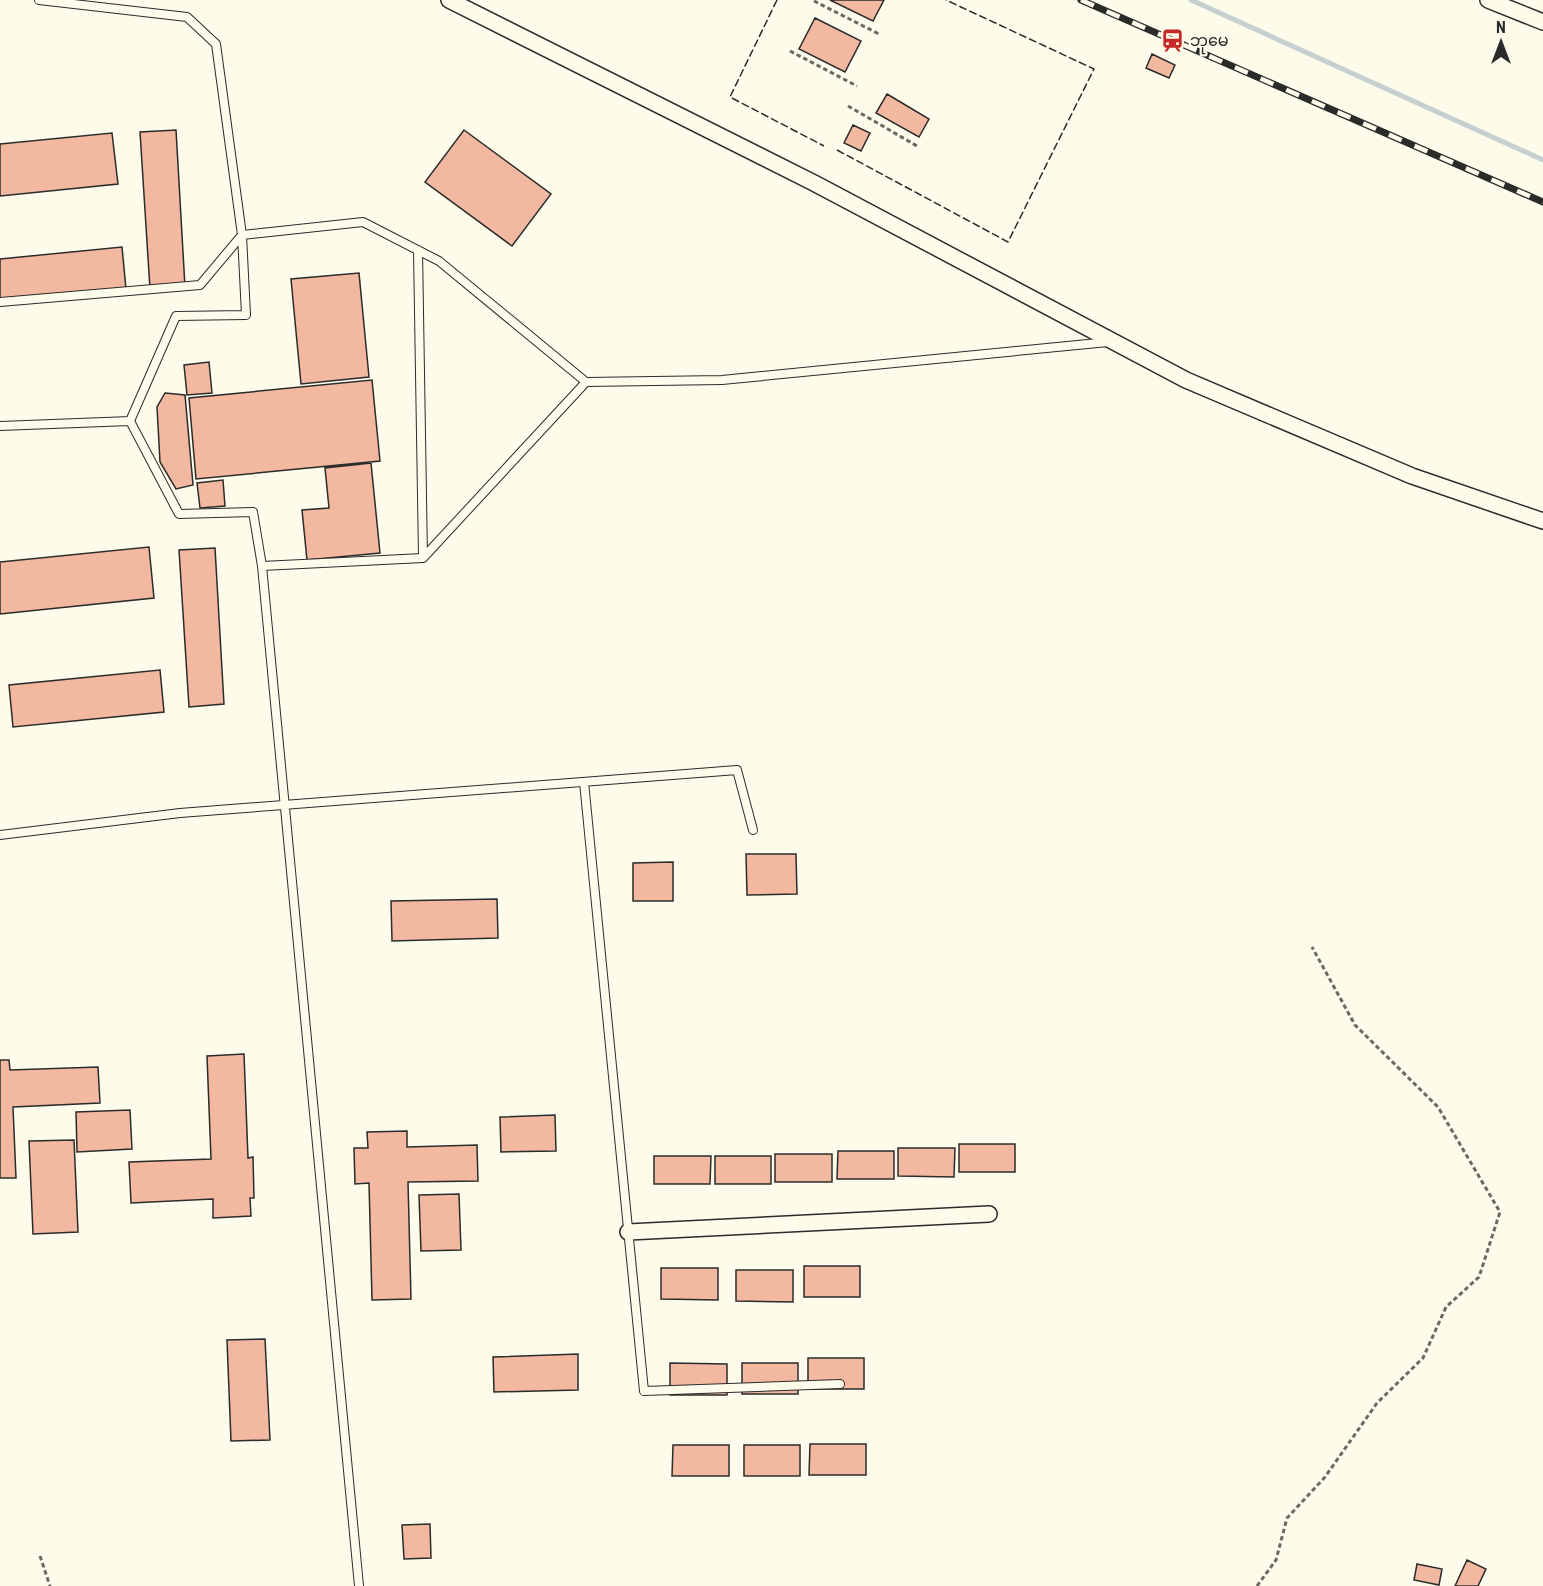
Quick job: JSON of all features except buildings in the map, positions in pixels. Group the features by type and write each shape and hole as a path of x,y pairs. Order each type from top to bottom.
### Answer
{"street":[{"path":"1488,0 1543,22"},
{"path":"456,2 814,183 1109,342 1186,380 1412,476 1543,521"},
{"path":"628,1232 989,1214"}],"lane":[{"path":"39,0 187,17 216,44 242,235 246,315 176,316 130,421"},
{"path":"0,302 200,285 242,235 363,222 439,261 586,382 722,380 1109,342"},
{"path":"418,250 423,558"},
{"path":"262,566 423,558 586,382"},
{"path":"0,426 130,421"},
{"path":"130,421 178,514 253,512 262,566 286,805 359,1586"},
{"path":"0,835 180,813 737,770 753,830"},
{"path":"584,782 644,1391 840,1384"}],"path":[{"path":"814,2 879,34"},
{"path":"790,51 857,86"},
{"path":"848,106 917,146"},
{"path":"1257,1586 1276,1560 1287,1518 1325,1477 1377,1403 1423,1358 1446,1307 1479,1277 1500,1212 1438,1107 1355,1025 1312,947"},
{"path":"40,1556 50,1586"}],"waterway":[{"path":"1191,0 1543,160"}],"railway":[{"path":"1081,0 1543,202"}],"fence":[{"path":"777,0 730,97 824,146"},
{"path":"837,150 1008,242 1094,69 946,0"}],"place":[{"name":"ဘုမေ","path":"1172,40"}]}
